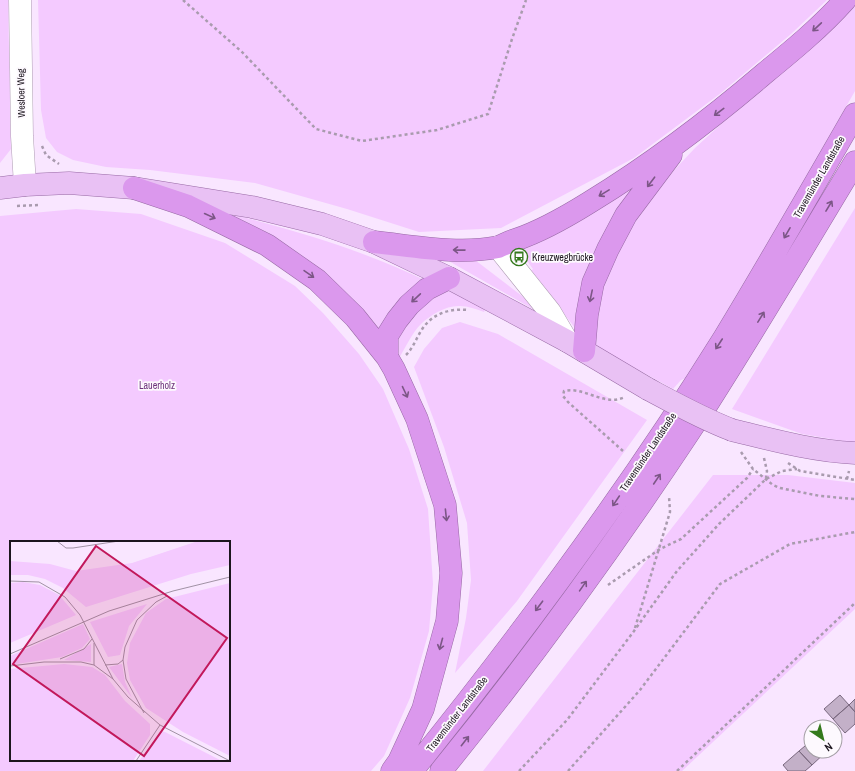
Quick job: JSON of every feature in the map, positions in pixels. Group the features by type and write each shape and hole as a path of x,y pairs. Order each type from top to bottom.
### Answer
{"highway":[{"path":"374,242 468,250 498,247 532,234 563,218 616,186 683,139 726,106 797,46 845,0"},
{"name":"Travemünder Landstraße","path":"412,771 477,689 599,526 723,339 774,255 855,114"},
{"path":"576,346 587,315 593,283 608,249 626,215 683,139"},
{"path":"441,771 526,662 637,509 737,357 855,162"},
{"path":"134,188 188,206 267,245 317,280 355,317 391,363 417,419 445,505 452,573 446,621 423,709 399,760 392,771"},
{"path":"391,363 387,336 397,320 427,289 449,278"}],"main road":[{"path":"0,188 25,185 69,184 134,188 252,207 322,224 374,242 449,278 576,346 683,408 713,423 732,430 786,443 836,452 852,462"}],"lane":[{"name":"Wesloer Weg","path":"20,0 22,136 25,185"},
{"path":"498,247 576,346"}],"path":[{"path":"183,0 242,52 316,130 362,141 437,130 488,114 526,0"},
{"path":"15,206 45,204"},
{"path":"391,363 410,350 422,329 432,318 447,310 459,309 473,311"},
{"path":"620,392 627,396 611,401 571,389 564,391 563,396 623,451"},
{"path":"740,451 753,469 780,488 820,496 855,499"},
{"path":"766,479 766,464 762,454 769,456"},
{"path":"782,461 800,471 855,480"},
{"path":"847,479 852,462"},
{"path":"800,471 802,465"},
{"path":"608,585 660,549 682,539 747,478 753,469"},
{"path":"519,771 567,720 677,571 719,524 766,479 782,470 797,469"},
{"path":"634,631 670,512 668,493"},
{"path":"568,771 640,690 720,584 790,544 855,532"},
{"path":"677,771 855,603"}],"green space":[{"path":"0,0 8,0 11,149 0,163"},
{"path":"38,0 827,0 791,34 721,93 634,158 501,228 419,232 347,209 255,183 150,170 106,167 73,160 57,152 46,138 41,110"},
{"path":"855,1 855,91 783,217 687,378 681,380 673,389 593,345 604,281 627,233 663,182 695,148"},
{"path":"645,178 575,328 531,271 533,269 519,250 552,236 584,219"},
{"path":"855,208 855,443 802,434 732,409"},
{"name":"Lauerholz","path":"76,209 141,214 225,243 295,286 323,313 359,354 383,389 409,449 428,509 433,584 429,631 410,698 384,756 371,771 0,771 0,216"},
{"path":"235,215 284,228 358,252 429,282 380,337 233,217"},
{"path":"447,260 475,260 535,306 538,312"},
{"path":"447,290 477,305 485,310 484,312 469,307 460,306 450,307 439,311 421,324 399,358 394,344 411,316 428,300"},
{"path":"460,322 498,334 647,420 517,601 455,673 466,618 471,580 467,523 444,447 414,367 424,349 442,328"},
{"path":"713,475 788,475 855,483 855,609 682,771 483,771"}],"building":[{"path":"840,695 849,705 833,719 824,709"},
{"path":"855,699 855,712 849,705"},
{"path":"849,705 855,712 855,724 845,733 843,731 843,719 833,719"},
{"path":"803,748 803,755 799,751"},
{"path":"799,751 803,755 803,759 806,759 812,765 805,771 788,771 783,765"},
{"path":"806,759 818,759 812,765"}],"place":[{"name":"Kreuzwegbrücke","path":"519,257"}]}
